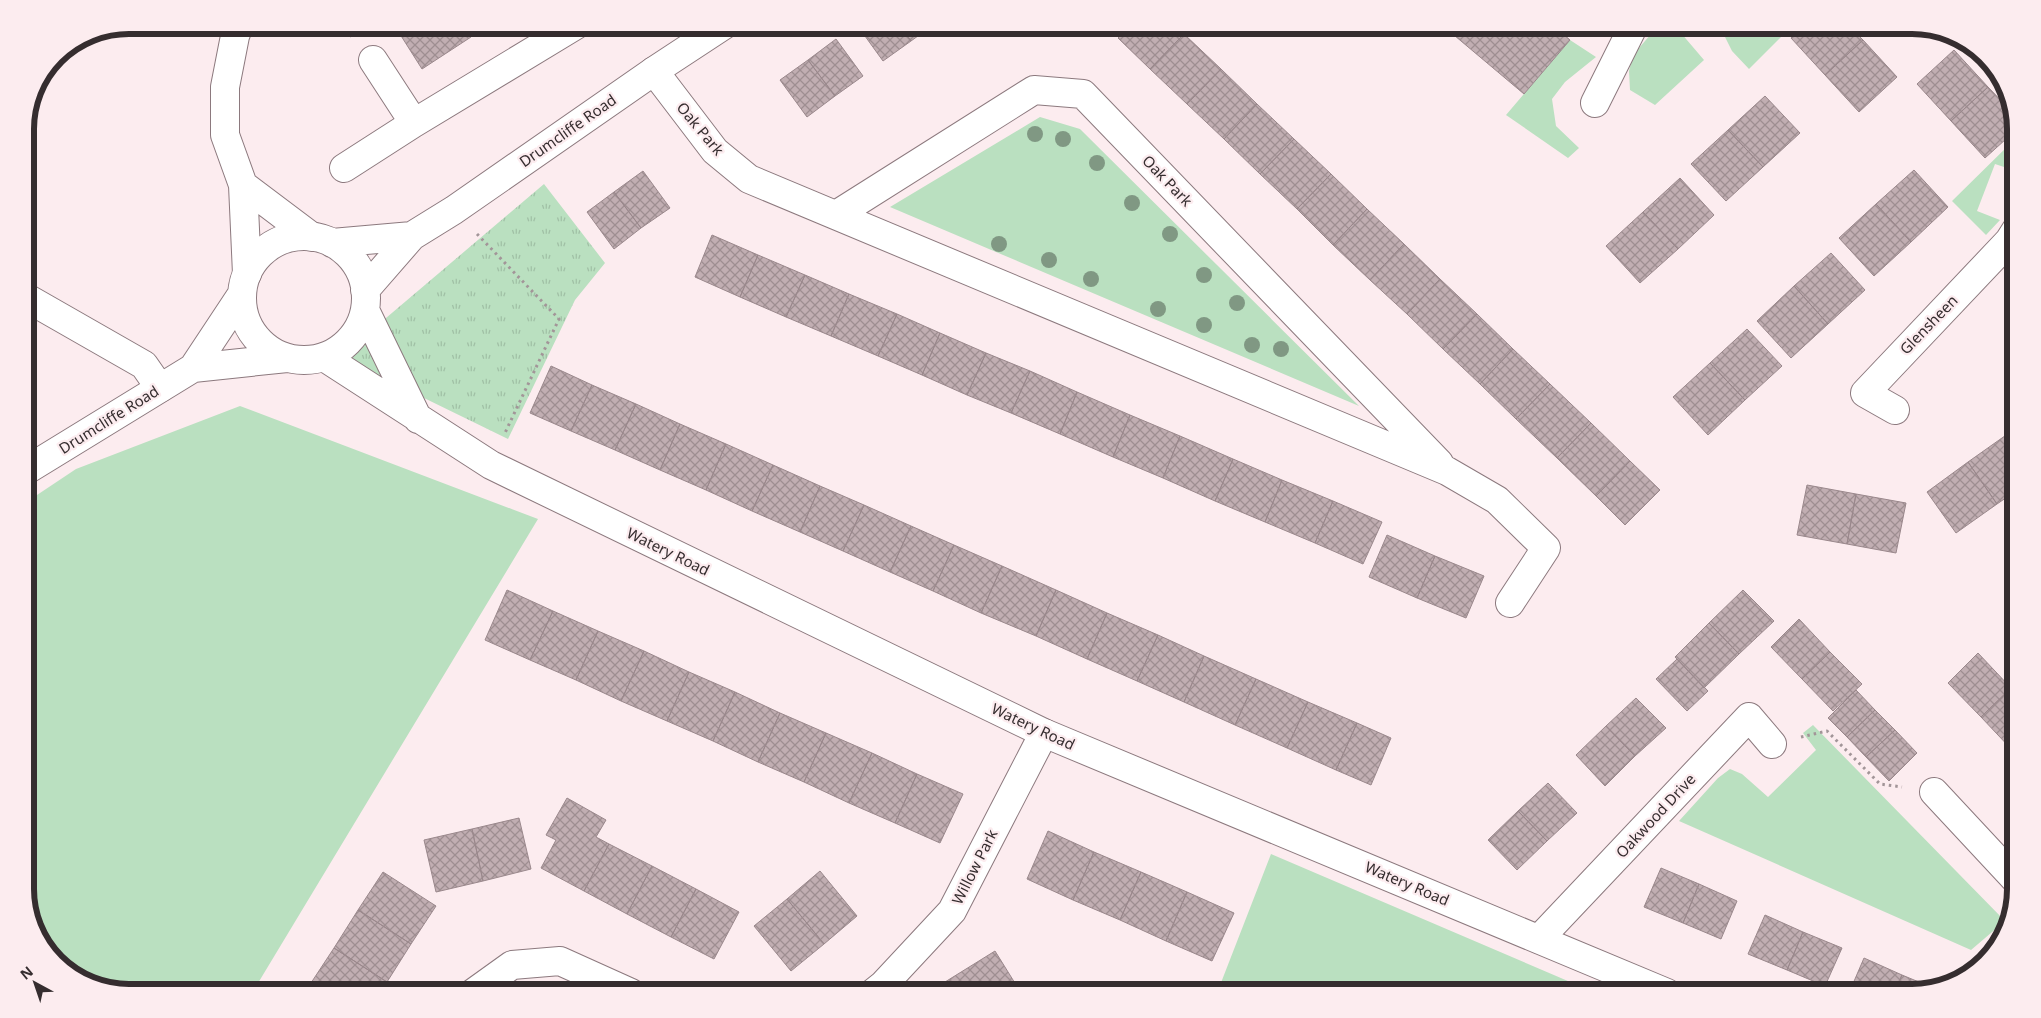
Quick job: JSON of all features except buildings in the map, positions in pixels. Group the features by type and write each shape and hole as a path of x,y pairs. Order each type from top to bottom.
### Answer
{"street":[{"path":"236,34 225,88 225,136 243,185 244,284"},
{"path":"344,168 414,123 561,34"},
{"name":"Drumcliffe Road","path":"34,465 192,368 287,358 305,360 324,357 338,350 351,339 360,326 365,300 412,236 454,210 710,34"},
{"path":"1596,103 1630,34"},
{"path":"374,60 414,123"},
{"name":"Oak Park","path":"654,71 716,151 749,179 1447,471 1497,500 1546,548 1510,604"},
{"name":"Oak Park","path":"836,215 1034,90 1083,94 1447,471"},
{"path":"243,185 322,240 348,254 359,270 365,300 419,420"},
{"name":"Drumcliffe Road","path":"192,368 244,284 258,257 273,244 292,237 322,240 412,236"},
{"name":"Glensheen","path":"1895,410 1865,393 2007,243"},
{"name":"Drumcliffe Road","path":"244,284 244,315 253,334 268,349 287,358"},
{"path":"34,302 144,365 160,388"},
{"name":"Watery Road","path":"324,357 490,465 1044,733 1646,984"},
{"name":"Oakwood Drive","path":"1539,939 1749,718 1772,744"},
{"name":"Willow Park","path":"886,984 952,911 1044,733"},
{"path":"1934,792 2007,870"},
{"path":"485,984 512,964 560,961 610,984"}],"path":[{"path":"454,210 559,319 490,465"},
{"path":"1772,744 1827,731 1880,784 1934,792"}],"green space":[{"path":"1651,34 1682,34 1704,60 1655,105 1630,90 1629,71 1633,55"},
{"path":"1784,34 1749,69 1732,51 1724,35"},
{"path":"1570,40 1596,57 1565,82 1552,99 1556,126 1579,148 1568,158 1506,115"},
{"path":"1040,117 1080,129 1359,406 890,207"},
{"path":"2007,147 2007,168 1995,164 1977,211 2000,220 1986,235 1952,201"},
{"path":"544,184 605,263 575,300 508,439 340,357"},
{"path":"240,406 538,519 257,984 123,984 110,982 87,974 66,961 57,952 44,931 39,920 34,895 34,497 76,469"},
{"path":"1813,725 2003,918 2000,925 1971,950 1679,821 1718,778 1730,769 1742,774 1768,797 1816,750 1803,733"},
{"path":"1271,854 1575,984 1220,984"}]}
